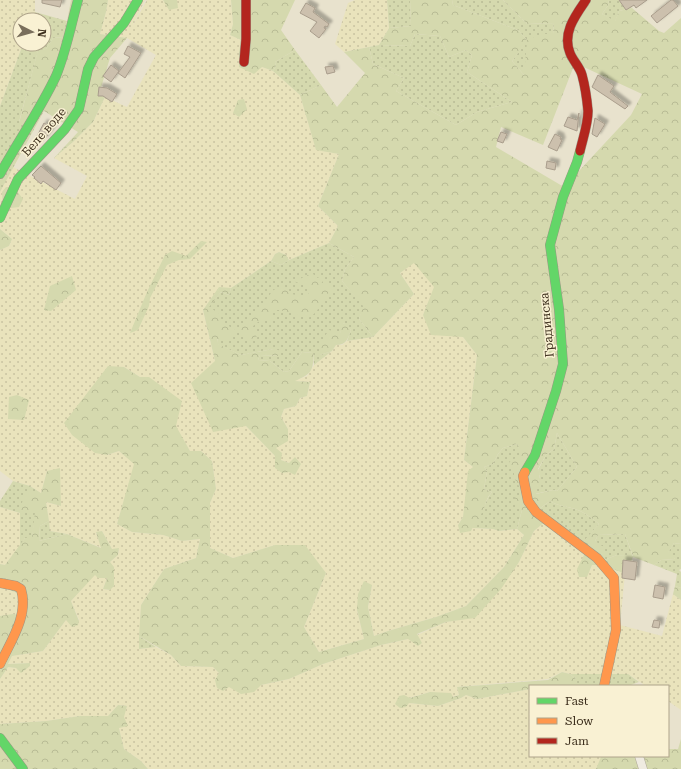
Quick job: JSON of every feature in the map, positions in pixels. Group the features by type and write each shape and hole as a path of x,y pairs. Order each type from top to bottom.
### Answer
{"street":[{"path":"0,174 17,143 40,108 54,79 62,57 78,0"},
{"name":"Беле воде","path":"0,218 18,179 65,129 78,109 88,69 94,57 124,23 138,0"},
{"path":"244,62 246,39 246,0"},
{"name":"Градинска","path":"586,0 571,22 568,33 568,44 570,54 582,73 588,112 586,128 578,162 563,197 550,245 559,309 563,364 556,391 535,455 523,476 528,501 536,512 596,558 614,578 616,630 610,667 604,685"},
{"path":"0,583 16,586 21,589 25,599 22,617 0,664"},
{"path":"0,738 23,769"},
{"path":"639,757 643,769"}],"shaded area":[{"path":"0,0 35,0 35,12 12,12 12,52 20,52 0,106"},
{"path":"108,0 145,0 132,27 147,0 163,0 177,8 177,0 231,0 233,24 230,35 241,40 262,67 273,71 300,95 316,149 339,154 318,206 338,226 329,243 289,260 286,255 279,252 275,254 271,261 231,288 219,288 203,310 215,361 246,426 275,456 275,468 289,463 281,460 276,448 288,429 281,417 284,409 296,406 300,398 307,396 310,382 294,381 307,376 314,365 332,351 336,345 342,345 347,341 373,337 414,294 400,273 414,262 435,287 423,315 463,337 477,355 464,460 473,467 463,517 458,525 471,531 472,528 493,529 500,531 517,529 524,535 504,567 466,606 374,636 368,607 372,585 357,610 364,639 319,652 304,627 326,573 275,545 233,558 210,548 210,503 216,489 212,461 201,451 190,451 149,377 140,377 124,367 107,455 119,451 135,464 117,524 132,532 163,535 182,541 200,539 196,558 164,569 141,605 139,649 156,647 171,655 181,666 213,667 229,687 261,685 289,679 323,664 381,645 408,639 446,622 475,617 519,562 534,531 544,522 586,551 590,571 592,565 604,565 625,574 620,625 662,636 673,594 681,600 681,710 669,702 669,685 644,685 628,674 570,674 562,672 548,679 457,687 459,695 452,697 430,692 409,698 409,703 438,706 466,695 477,699 529,689 529,757 602,757 596,769 148,769 141,761 124,749 119,728 127,706 118,705 108,716 80,716 46,721 0,724 0,679 8,667 16,668 30,663 8,664 12,656 43,651 66,620 79,620 71,601 95,574 107,578 103,589 110,590 110,562 118,555 119,549 112,549 102,531 96,533 102,548 67,534 50,531 46,502 61,506 47,471 41,493 30,486 13,481 0,471 0,250 9,246 12,239 0,229 0,192 13,167 75,199 87,176 54,158 93,122 105,97 127,107 156,55 127,38 100,34"},
{"path":"355,0 387,0 389,28 379,45 344,52 335,44 348,3"},
{"path":"0,507 20,513 20,546 5,565 0,564"},
{"path":"0,586 19,594 18,615 0,616"}],"green space":[{"path":"71,0 108,0 100,34 127,38 110,58 99,94 105,97 93,122 54,158 78,132 44,111 37,104 19,123 37,52 52,52 53,38 64,37"},
{"path":"163,0 177,0 178,8 169,10"},
{"path":"231,0 295,0 281,30 295,50 275,62 276,66 273,71 262,67 254,74 239,67 241,40 230,35 233,24"},
{"path":"387,0 410,0 411,26 389,28"},
{"path":"410,0 452,0 453,5 518,30 527,40 541,34 553,34 554,23 527,24 503,0 608,0 609,4 602,14 615,21 619,11 632,8 659,31 664,33 681,18 681,544 674,543 668,553 675,559 661,560 654,565 633,557 625,574 604,565 592,565 587,577 579,577 577,569 586,551 581,544 599,524 582,512 550,501 539,509 547,520 534,531 519,562 501,589 475,618 446,622 417,634 422,643 418,646 408,639 381,645 323,664 289,679 261,685 254,692 241,694 229,687 223,691 217,688 215,680 219,673 213,667 181,666 171,655 139,636 141,605 164,569 196,558 200,539 182,541 163,535 132,532 117,524 134,464 119,451 107,455 95,453 72,435 64,423 108,366 124,367 140,377 149,377 182,401 176,426 190,451 201,451 212,461 216,489 210,503 210,548 233,558 275,545 305,545 326,573 304,627 319,652 364,639 357,610 358,594 364,581 372,585 368,607 374,636 466,606 504,567 524,535 517,529 522,510 514,504 515,497 525,494 523,485 519,486 514,478 514,470 509,462 521,455 517,444 503,448 493,464 484,467 487,471 484,489 492,492 471,531 460,533 458,525 463,517 468,471 473,467 464,460 477,355 463,337 431,335 423,315 434,287 414,263 400,273 414,294 373,337 359,319 363,306 342,281 345,269 354,257 329,243 338,226 318,206 339,154 316,150 300,95 321,85 337,107 365,73 344,52 369,47 373,64 404,78 396,91 456,125 477,112 512,102 467,72 472,55 466,50 449,57 440,36 415,34 410,46 379,45 389,28 411,26","holes":["527,41 524,75 512,61","575,63 642,94 631,115 564,187 496,147 501,127 543,145","557,433 577,467 557,491 553,490 536,494 540,474 538,469 546,455 554,449","625,534 633,556 617,555 604,560 604,547 595,541 598,535"]},
{"path":"452,0 503,0 527,24 554,23 553,35 541,34 524,75 512,61 527,40 518,30 453,5"},
{"path":"608,0 623,0 632,8 619,11 615,22 602,14 609,4"},
{"path":"52,17 67,21 64,37 53,38 52,40"},
{"path":"415,34 440,36 449,57 466,50 472,55 467,72 512,102 477,112 456,125 396,91 404,78 373,64 369,47 379,45 410,46"},
{"path":"295,50 321,85 300,95 273,71 276,66 275,62"},
{"path":"20,52 38,52 19,122 37,104 44,111 0,192 0,106"},
{"path":"244,99 247,109 239,117 233,113 238,100"},
{"path":"6,187 14,187 23,199 19,207 3,209 2,192"},
{"path":"0,229 12,239 9,246 0,250"},
{"path":"201,241 207,242 190,259 179,260 167,265 150,298 149,306 138,330 130,333 147,292 165,255 172,251 186,256"},
{"path":"329,243 354,257 345,269 342,281 364,306 359,319 373,337 347,341 351,330 344,323 340,333 320,355 332,351 314,365 313,353 302,352 289,371 284,372 270,361 258,360 260,355 279,356 273,349 241,355 217,344 219,321 208,307 221,292 229,295 231,288 271,261 281,265 289,260"},
{"path":"279,252 286,255 289,260 281,265 271,261 275,254"},
{"path":"313,274 317,278 322,276 323,281 320,285 323,285 325,282 332,290 325,297 316,312 308,318 280,310 271,310 271,319 258,322 252,327 259,335 248,341 238,331 265,303 272,291 279,287 289,287 289,294 307,296 311,288 295,282 307,275"},
{"path":"72,276 76,290 51,311 44,310 50,286"},
{"path":"219,287 231,288 229,295 221,292 209,307 220,314 219,321 238,331 227,339 217,339 218,344 241,355 273,349 282,351 279,356 260,355 258,360 270,361 284,372 289,371 302,352 313,353 312,368 308,374 295,381 310,382 307,396 300,398 296,406 284,409 281,417 288,429 288,441 276,448 282,453 281,460 289,463 295,457 301,464 295,475 289,472 282,473 275,468 275,456 246,426 213,432 191,383 215,361 203,310"},
{"path":"345,323 351,330 346,341 342,344 336,345 332,351 320,355 319,345 329,330 340,333 341,329 339,326"},
{"path":"17,395 29,400 24,420 8,419 9,397"},
{"path":"557,433 577,467 557,491 553,490 535,494 540,475 538,470 546,455 554,449"},
{"path":"517,444 522,455 514,470 523,485 522,510 517,529 499,531 493,529 472,528 492,492 484,489 487,471 484,467 493,464 503,448"},
{"path":"60,468 61,506 46,502 49,521 40,526 39,541 67,534 101,548 96,532 102,531 112,549 119,548 118,555 110,562 114,567 114,586 110,590 103,589 107,578 98,578 95,575 71,601 79,621 78,625 72,627 66,620 43,651 12,656 8,664 30,663 30,666 21,673 16,668 8,667 0,679 0,616 13,614 18,615 19,594 0,586 0,564 5,565 25,538 32,537 35,512 20,513 24,493 41,493 47,471"},
{"path":"13,481 30,486 41,493 36,511 32,538 25,538 20,546 20,513 0,507 0,501"},
{"path":"550,501 582,512 599,524 582,544 539,509"},
{"path":"49,521 50,531 67,534 39,541 40,526"},
{"path":"625,534 633,557 617,555 604,560 595,541 598,535"},
{"path":"674,543 681,544 681,569 679,570 681,572 681,588 675,586 677,574 654,565 661,560 675,559 667,554"},
{"path":"675,586 681,588 681,600 673,594"},
{"path":"139,636 156,647 139,649"},
{"path":"562,672 570,674 576,679 576,685 529,685 529,689 477,699 466,695 438,706 409,703 406,707 400,708 395,704 399,696 404,695 410,698 430,692 451,693 453,697 459,695 457,687 548,680"},
{"path":"570,674 628,674 639,682 631,685 576,685 576,679"},
{"path":"118,705 127,706 124,717 128,726 119,728 124,749 141,761 148,769 0,769 0,724 46,721 80,716 108,716"},
{"path":"681,739 681,769 596,769 601,757 669,757 669,749 678,749"}],"building":[{"path":"42,0 62,0 60,7 42,3"},
{"path":"619,0 647,0 636,8 634,5 626,10"},
{"path":"673,0 678,6 657,23 651,16"},
{"path":"306,3 315,8 313,12 329,24 327,27 325,26 324,28 326,29 319,38 310,31 317,22 300,13"},
{"path":"128,46 141,53 125,78 118,73 130,57 124,54"},
{"path":"111,65 119,71 111,82 103,76"},
{"path":"333,66 335,72 327,74 325,67"},
{"path":"598,75 614,86 610,92 628,106 625,109 592,87"},
{"path":"99,87 107,88 117,94 112,102 103,96 98,96"},
{"path":"579,113 577,131 564,126 568,117 577,120"},
{"path":"595,118 605,124 597,137 592,134"},
{"path":"44,123 53,128 44,140 37,136"},
{"path":"501,132 507,134 503,143 497,141"},
{"path":"555,134 561,137 560,139 562,140 557,151 548,147"},
{"path":"547,161 556,163 555,170 546,168"},
{"path":"41,166 61,183 56,190 43,181 41,184 32,175"},
{"path":"623,560 637,562 635,580 622,578"},
{"path":"655,585 665,587 663,599 653,597"},
{"path":"654,620 660,621 659,628 652,627"}],"traffic: fast":[{"path":"0,174 56,76 66,48 78,0"},
{"path":"0,218 18,179 65,129 79,109 88,69 94,57 124,23 138,0"},
{"path":"525,472 535,455 556,391 563,364 559,309 550,245 563,197 580,151"},
{"path":"0,738 23,769"}],"traffic: slow":[{"path":"525,472 523,476 528,501 536,512 597,558 614,578 616,630 604,685"},
{"path":"0,583 16,586 21,589 23,599 23,608 18,628 0,664"}],"traffic: jam":[{"path":"244,62 246,39 246,0"},
{"path":"580,151 587,121 588,107 582,75 570,53 568,39 571,25 586,0"}]}
